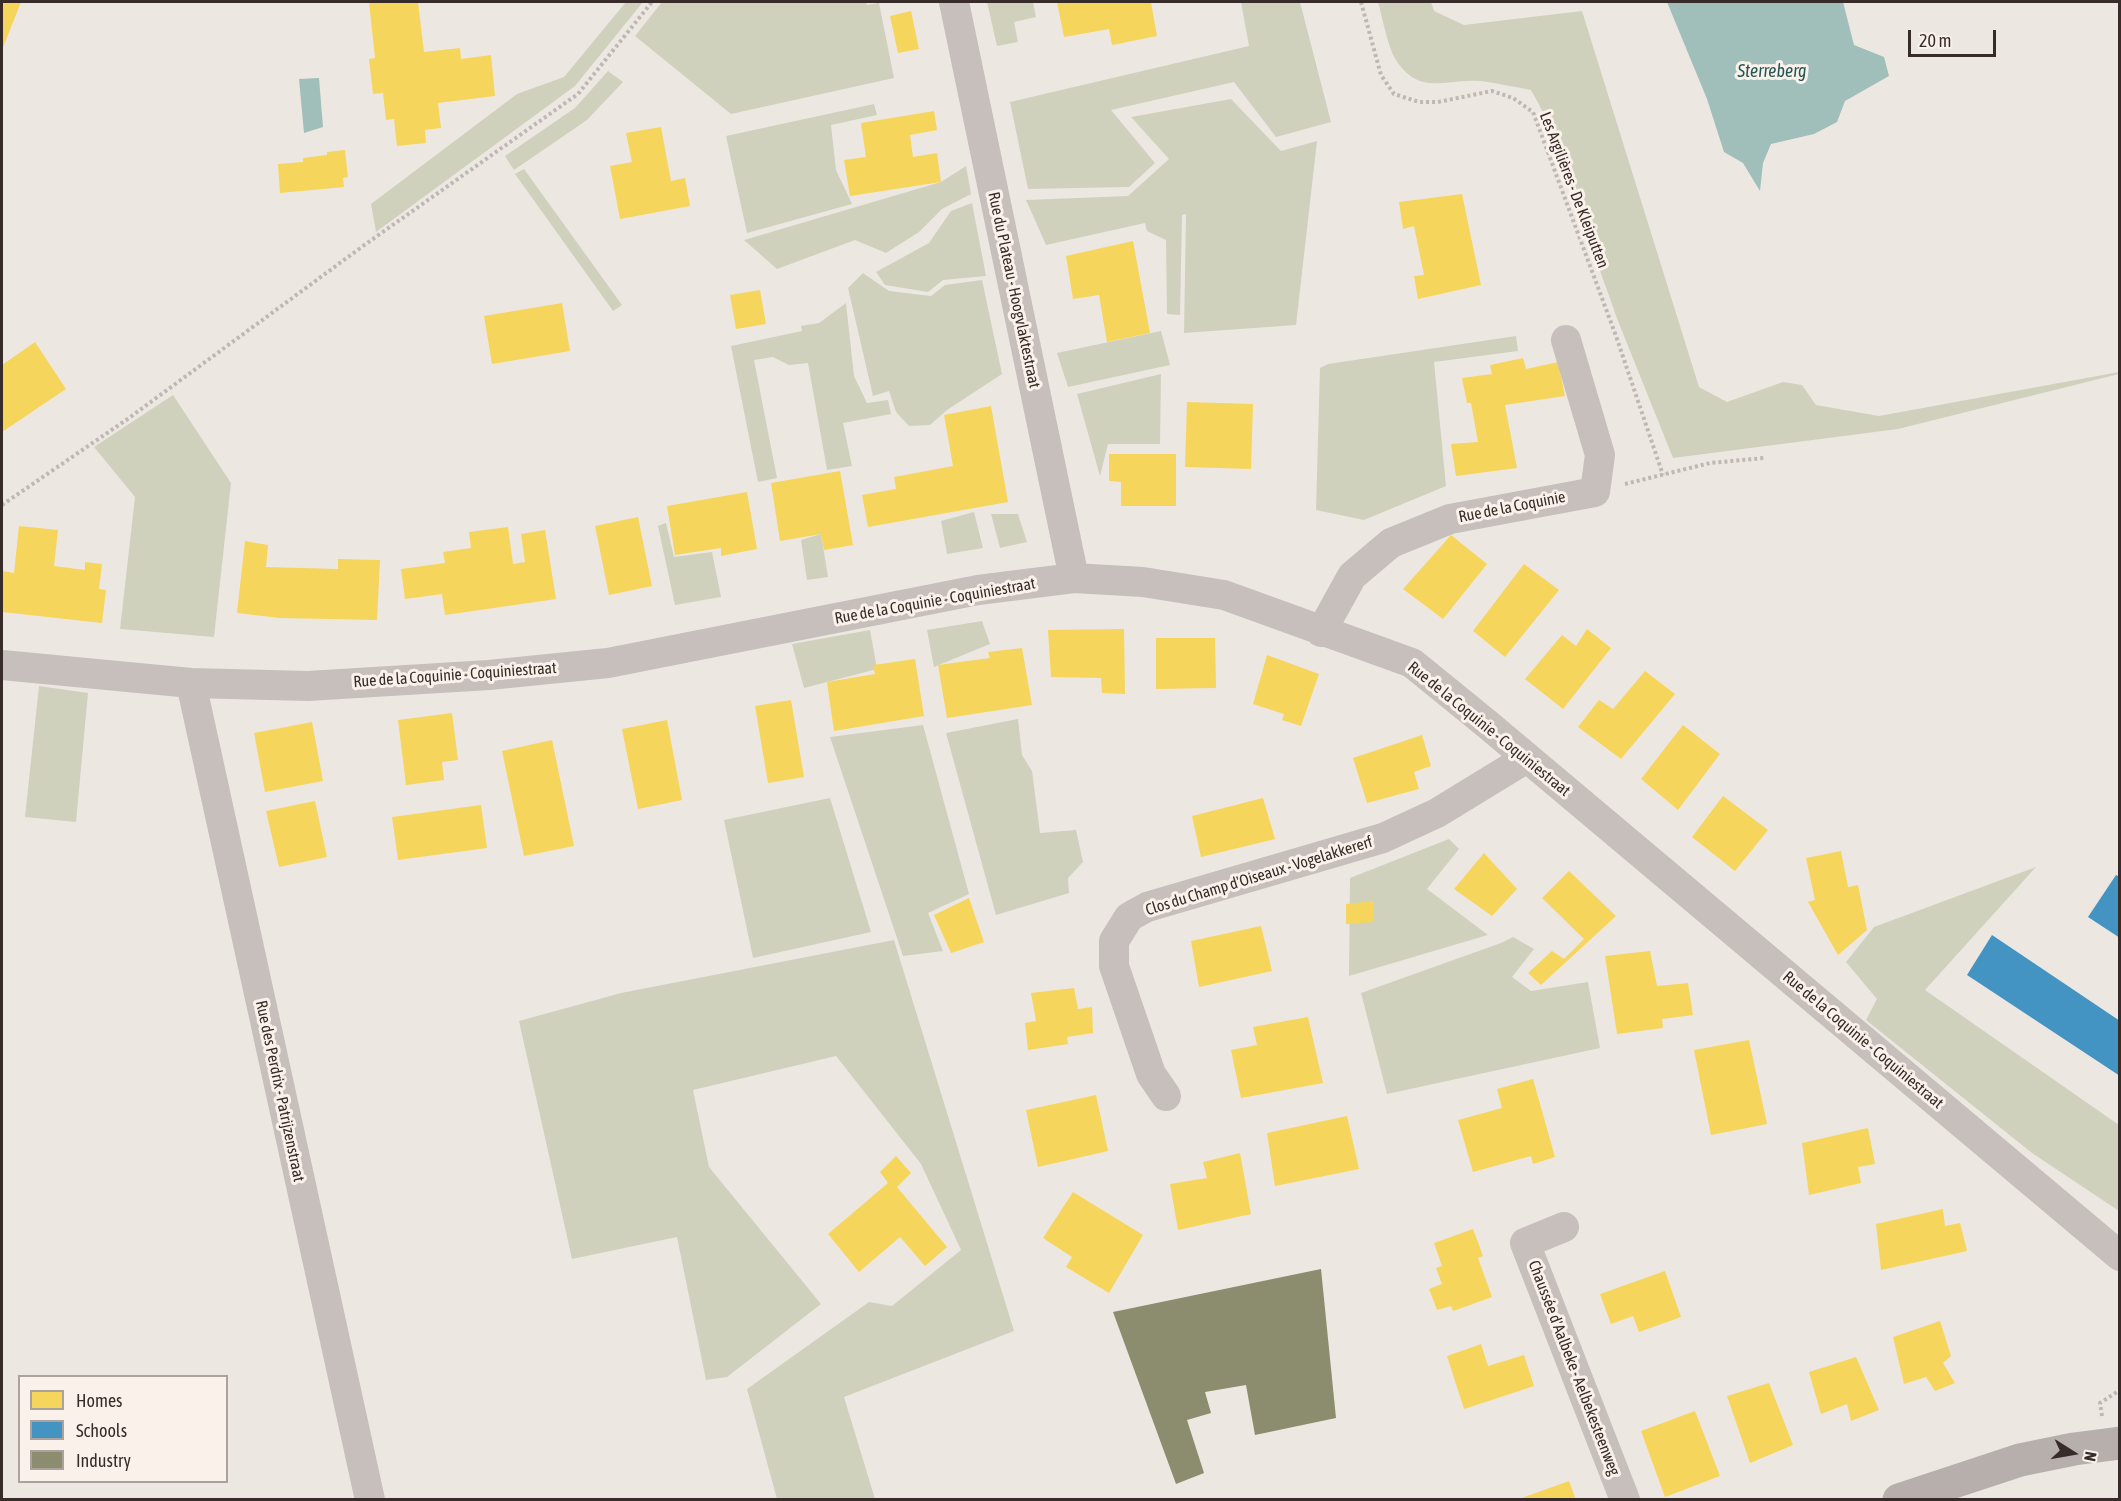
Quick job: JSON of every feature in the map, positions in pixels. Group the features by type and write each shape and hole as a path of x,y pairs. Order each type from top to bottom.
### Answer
{"main road":[{"path":"1899,1500 2020,1460 2120,1443"}],"street":[{"name":"Rue du Plateau - Hoogvlaktestraat","path":"954,2 1074,578"},
{"path":"1566,340 1600,455 1595,492"},
{"name":"Rue de la Coquinie","path":"1321,632 1352,576 1391,543 1449,519 1595,492"},
{"name":"Rue de la Coquinie - Coquiniestraat","path":"2,665 191,683 308,686 489,675 608,663 978,590 1074,578 1143,582 1224,595 1321,632 1412,663 2118,1258"},
{"name":"Rue des Perdrix - Patrijzenstraat","path":"191,683 370,1500"},
{"name":"Clos du Champ d'Oiseaux - Vogelakkererf","path":"1166,1096 1151,1074 1114,966 1114,941 1129,917 1147,907 1383,838 1437,813 1527,758"},
{"name":"Chaussée d'Aalbeke - Aelbekesteenweg","path":"1564,1227 1525,1243 1625,1500"}],"path":[{"path":"2,506 129,418 363,246 578,94 652,2"},
{"name":"Les Argilières - De Kleiputten","path":"1360,2 1381,75 1394,94 1419,102 1437,102 1492,91 1513,98 1533,112 1616,336 1663,475"},
{"path":"1595,492 1710,463 1764,458"}],"green space":[{"path":"626,2 643,2 575,86 376,232 371,204 517,94 564,77"},
{"path":"662,2 866,2 867,5 879,3 894,78 731,114 635,36"},
{"path":"987,2 1033,2 1036,17 1014,22 1018,42 997,46"},
{"path":"1241,2 1300,2 1331,122 1276,137 1234,82 1111,110 1155,163 1129,187 1028,189 1010,102 1249,46"},
{"path":"1378,2 1431,2 1434,11 1464,25 1582,11 1699,387 1727,402 1783,382 1802,385 1816,405 1879,416 2119,372 2119,374 1898,429 1673,458 1618,321 1543,112 1531,90 1480,81 1434,83 1414,78 1405,71 1393,55"},
{"path":"608,71 623,82 587,120 514,170 505,156 575,108"},
{"path":"1231,99 1281,151 1317,141 1296,325 1184,333 1186,214 1182,215 1180,315 1167,314 1166,240 1147,231 1145,223 1046,245 1026,200 1128,196 1169,159 1131,117"},
{"path":"874,104 877,115 831,125 836,170 852,204 747,233 726,136"},
{"path":"966,166 971,194 942,209 919,232 886,253 855,240 777,269 744,240 941,182"},
{"path":"524,169 622,305 613,311 515,174"},
{"path":"972,203 986,276 943,280 928,292 885,285 876,272 929,243 951,211"},
{"path":"863,273 889,291 931,296 945,285 982,280 1002,374 947,410 930,425 909,426 896,412 889,391 873,396 848,288"},
{"path":"846,303 854,376 867,403 888,400 891,414 843,423 852,466 827,470 808,363 789,365 773,357 754,360 777,478 758,482 731,346 802,331 801,326 819,323"},
{"path":"1161,331 1170,365 1068,387 1057,353"},
{"path":"1516,336 1518,351 1434,362 1446,486 1364,520 1316,510 1320,368 1328,364"},
{"path":"1161,374 1160,444 1108,444 1100,476 1077,394"},
{"path":"173,395 231,483 214,637 120,629 135,497 94,447"},
{"path":"974,512 983,548 947,554 941,521"},
{"path":"991,514 1018,514 1027,542 1000,548"},
{"path":"666,523 674,557 712,552 721,597 675,605 658,526"},
{"path":"821,534 828,577 807,580 801,540"},
{"path":"982,621 990,644 934,667 927,630"},
{"path":"870,630 877,669 804,688 792,644"},
{"path":"39,686 88,693 76,822 25,817"},
{"path":"1018,719 1022,755 1032,771 1040,833 1076,830 1083,862 1068,878 1069,893 996,915 946,733"},
{"path":"923,725 969,894 928,913 943,951 903,956 830,737"},
{"path":"830,798 871,932 753,958 724,820"},
{"path":"1449,839 1459,849 1427,889 1488,935 1349,976 1350,878"},
{"path":"2036,867 1925,990 2119,1125 2119,1211 2032,1153 1866,1020 1877,999 1846,962 1874,927"},
{"path":"1513,937 1534,949 1512,977 1531,991 1588,982 1600,1048 1387,1094 1361,993"},
{"path":"894,940 1014,1331 844,1397 875,1499 777,1499 747,1389 869,1302 892,1306 961,1250 921,1164 836,1056 693,1090 709,1167 821,1304 727,1377 706,1380 677,1237 572,1259 519,1021 621,993"}],"water":[{"name":"Sterreberg","path":"1667,2 1843,2 1854,45 1884,57 1889,76 1845,101 1837,122 1814,134 1771,144 1763,163 1760,191 1743,163 1724,152 1707,99"},
{"path":"319,78 323,127 304,133 299,79"}],"building: Homes":[{"path":"2,2 21,2 2,50"},
{"path":"369,2 418,2 424,52 460,48 461,59 491,55 495,96 438,103 441,128 425,130 426,143 397,146 394,119 386,120 383,93 373,94 369,59 375,58"},
{"path":"1057,2 1151,2 1157,36 1112,45 1109,29 1064,37"},
{"path":"911,11 919,49 898,53 890,16"},
{"path":"934,111 937,130 910,135 913,157 937,153 941,182 850,196 844,160 866,157 861,123"},
{"path":"661,127 671,181 685,178 690,206 620,219 610,166 632,162 626,133"},
{"path":"345,150 348,177 343,178 344,187 280,193 278,164 303,162 303,158"},
{"path":"1462,194 1481,285 1418,299 1414,276 1424,275 1414,226 1403,229 1399,202"},
{"path":"1133,241 1150,333 1107,342 1099,295 1073,299 1066,256"},
{"path":"760,290 766,324 736,329 730,295"},
{"path":"562,303 570,351 492,364 484,316"},
{"path":"35,342 66,389 2,432 2,365"},
{"path":"1523,358 1526,369 1558,362 1565,396 1505,405 1517,468 1456,476 1451,444 1478,442 1471,403 1467,403 1462,378 1492,374 1490,365"},
{"path":"1187,402 1253,404 1251,469 1185,467"},
{"path":"991,406 1008,502 868,527 862,495 896,489 894,477 953,466 944,415"},
{"path":"1109,454 1176,454 1176,506 1121,506 1121,482 1109,481"},
{"path":"840,471 853,545 824,550 821,534 780,541 771,483"},
{"path":"747,492 757,549 721,556 721,548 675,555 667,506"},
{"path":"638,517 652,586 609,595 595,526"},
{"path":"19,526 58,530 54,566 85,570 85,562 102,564 99,589 106,590 102,623 2,612 2,571 14,573"},
{"path":"508,527 513,564 525,562 521,534 545,530 556,599 445,615 442,594 405,599 401,569 445,563 443,552 471,548 469,532"},
{"path":"1451,535 1487,564 1443,619 1403,589"},
{"path":"245,541 268,545 266,567 338,569 338,559 380,560 377,620 280,618 237,613"},
{"path":"1524,564 1559,590 1505,657 1473,631"},
{"path":"1124,629 1125,694 1102,693 1101,678 1051,677 1048,630"},
{"path":"1587,629 1611,648 1563,709 1525,679 1562,635 1576,646"},
{"path":"1156,638 1215,638 1216,688 1156,689"},
{"path":"1022,648 1032,705 947,718 938,665 990,658 988,652"},
{"path":"1267,655 1319,674 1301,726 1282,720 1284,714 1253,704"},
{"path":"915,659 924,716 834,731 827,682 875,674 873,665"},
{"path":"1645,671 1675,694 1621,759 1578,727 1599,700 1613,709"},
{"path":"791,700 804,777 768,783 755,706"},
{"path":"452,713 458,760 442,762 444,780 406,785 398,720"},
{"path":"667,720 682,800 638,809 622,729"},
{"path":"312,722 323,781 265,792 254,733"},
{"path":"1683,725 1720,754 1678,810 1641,779"},
{"path":"1422,735 1431,766 1414,772 1419,789 1367,803 1353,758"},
{"path":"552,740 574,846 524,856 502,751"},
{"path":"1723,796 1768,830 1735,871 1692,837"},
{"path":"1263,798 1275,839 1201,857 1192,816"},
{"path":"315,801 327,857 279,867 266,811"},
{"path":"481,805 487,848 398,860 392,817"},
{"path":"1841,851 1848,887 1858,885 1867,930 1838,955 1808,902 1815,900 1806,858"},
{"path":"1484,853 1517,889 1492,916 1454,889"},
{"path":"1569,871 1616,916 1541,985 1528,973 1552,951 1564,959 1584,939 1542,898"},
{"path":"969,898 984,942 951,953 934,915"},
{"path":"1374,901 1373,922 1346,924 1346,904"},
{"path":"1261,926 1272,971 1199,987 1191,941"},
{"path":"1650,951 1657,986 1688,983 1693,1015 1662,1019 1663,1028 1617,1034 1605,956"},
{"path":"1074,988 1078,1009 1092,1007 1093,1033 1067,1037 1068,1044 1028,1050 1025,1023 1036,1021 1031,993"},
{"path":"1308,1017 1323,1083 1241,1098 1231,1050 1257,1045 1253,1027"},
{"path":"1749,1040 1767,1124 1711,1135 1694,1050"},
{"path":"1533,1079 1555,1157 1533,1164 1531,1156 1473,1172 1458,1120 1502,1108 1497,1089"},
{"path":"1096,1095 1108,1151 1038,1167 1026,1110"},
{"path":"1347,1116 1359,1169 1275,1186 1267,1133"},
{"path":"1868,1128 1875,1164 1858,1167 1861,1183 1809,1195 1802,1143"},
{"path":"1240,1153 1251,1214 1178,1230 1170,1184 1207,1178 1203,1162"},
{"path":"896,1156 911,1173 897,1187 947,1247 925,1266 900,1237 859,1272 828,1234 888,1183 880,1172"},
{"path":"1073,1192 1143,1235 1109,1293 1066,1267 1072,1257 1043,1238"},
{"path":"1943,1209 1945,1226 1960,1223 1967,1251 1881,1270 1876,1224"},
{"path":"1473,1229 1483,1256 1478,1258 1492,1297 1453,1311 1451,1306 1437,1310 1429,1289 1442,1284 1436,1268 1442,1266 1434,1243"},
{"path":"1665,1271 1681,1317 1639,1332 1633,1316 1611,1324 1600,1294"},
{"path":"1940,1321 1951,1356 1943,1363 1955,1383 1935,1391 1926,1377 1904,1384 1893,1337"},
{"path":"1481,1344 1488,1366 1524,1355 1534,1386 1464,1409 1447,1356"},
{"path":"1856,1357 1879,1410 1851,1421 1847,1404 1821,1414 1809,1372"},
{"path":"1769,1383 1793,1445 1750,1463 1727,1396"},
{"path":"1695,1411 1720,1476 1665,1497 1641,1431"},
{"path":"1569,1481 1576,1500 1519,1500 1519,1499"}],"building: Schools":[{"path":"2116,875 2120,877 2120,938 2088,917"},
{"path":"1992,935 2120,1021 2120,1076 1967,975"}],"building: Industry":[{"path":"1321,1269 1336,1418 1255,1435 1246,1385 1205,1392 1211,1413 1187,1420 1204,1473 1176,1484 1113,1312"}]}
